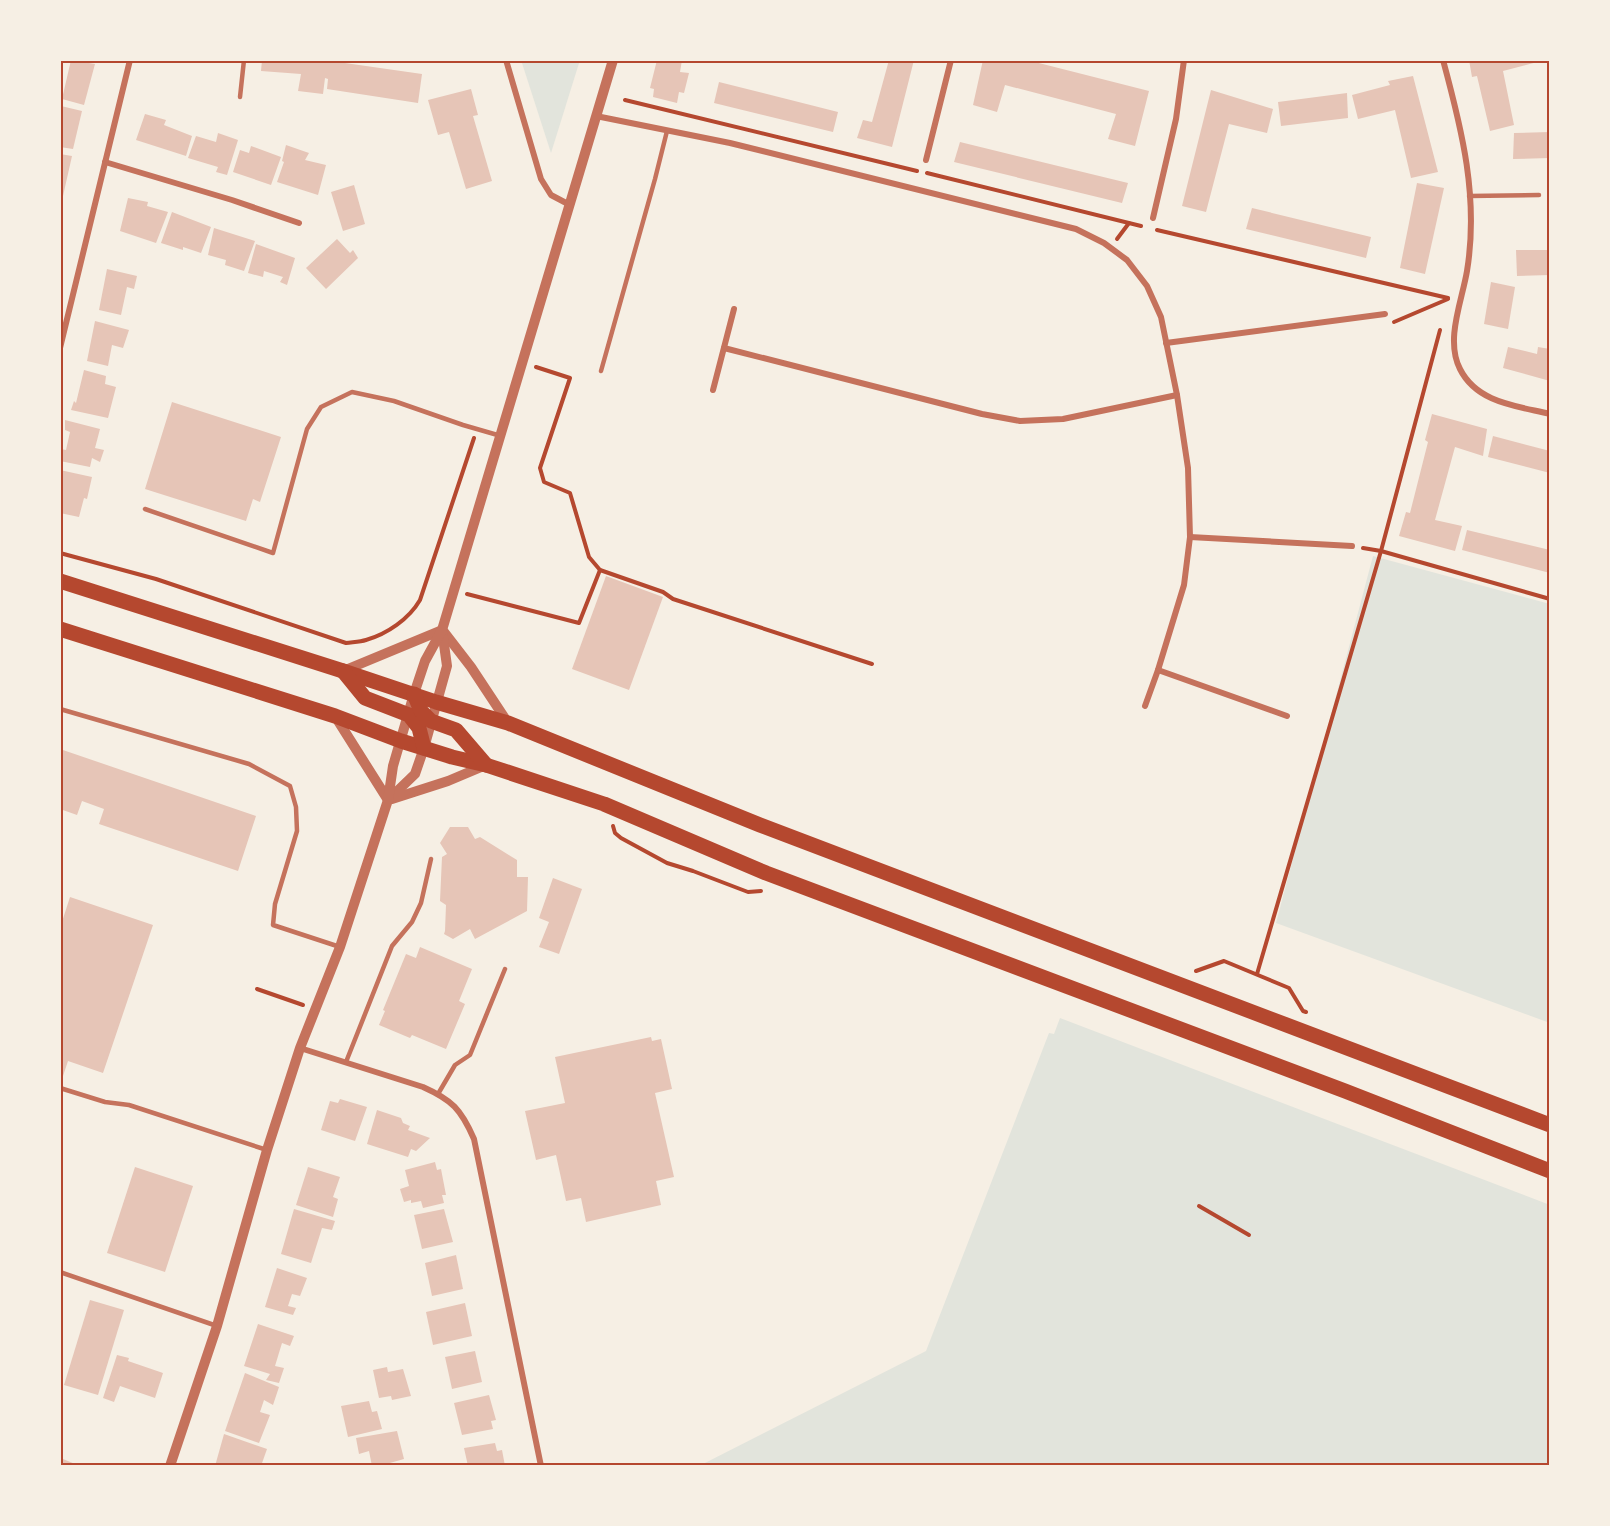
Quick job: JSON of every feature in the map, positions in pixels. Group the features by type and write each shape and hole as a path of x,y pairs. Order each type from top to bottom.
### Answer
{"highway":[{"path":"60,581 508,723 760,825 1550,1125"},
{"path":"60,629 335,716 401,741 486,765 604,804 766,873 1345,1091 1550,1171"},
{"path":"343,671 365,698 409,715 419,728 424,748"},
{"path":"414,694 421,711 431,721 456,730 486,765"}],"street":[{"path":"60,348 130,60"},
{"path":"506,60 541,179 551,195 570,205"},
{"path":"170,1466 216,1326 267,1150 300,1048 340,947 388,800 393,766 414,694 425,661 442,630 613,60"},
{"path":"926,160 951,60"},
{"path":"1154,218 1176,119 1184,60"},
{"path":"1249,60 1268,60"},
{"path":"1443,60 1460,122 1468,166 1470,196 1471,236 1467,270 1454,334 1456,358 1468,380 1485,396 1550,414"},
{"path":"596,116 730,142 1076,229 1104,243 1127,260 1147,286 1161,317 1177,395 1188,468 1190,537 1184,585 1145,706"},
{"path":"105,162 232,200 299,223"},
{"path":"713,390 734,309"},
{"path":"1166,343 1385,314"},
{"path":"723,348 982,414 1020,421 1063,419 1177,395"},
{"path":"1190,537 1352,546"},
{"path":"343,671 442,630"},
{"path":"388,800 415,774 424,748 447,666 442,630"},
{"path":"442,630 508,723"},
{"path":"1158,670 1287,716"},
{"path":"335,716 388,800"},
{"path":"388,800 448,781 486,765"},
{"path":"300,1048 438,1094 453,1104 461,1114 474,1139 541,1466"}],"lane":[{"path":"240,97 244,60"},
{"path":"601,371 667,131"},
{"path":"1470,196 1539,195"},
{"path":"145,509 273,553 307,429 321,407 352,392 394,401 501,436"},
{"path":"60,709 249,764 290,786 296,807 297,831 275,904 273,925 340,947"},
{"path":"346,1062 392,946 412,922 421,903 431,859"},
{"path":"438,1094 455,1065 470,1055 506,969"},
{"path":"60,1088 105,1102 129,1106 267,1150"},
{"path":"60,1272 216,1326"}],"path":[{"path":"625,100 1461,301"},
{"path":"1446,309 1449,298"},
{"path":"1385,314 1392,323 1449,298"},
{"path":"1257,974 1381,551 1443,320"},
{"path":"523,363 570,378 540,468 544,482 570,493 589,557 600,570 663,592 673,599 872,664"},
{"path":"60,553 156,579 346,643 366,640 407,618 420,600 477,429"},
{"path":"1352,546 1381,551 1550,599"},
{"path":"454,590 579,623 600,570"},
{"path":"257,989 315,1009"},
{"path":"1198,1206 1249,1235"}],"shaded area":[{"path":"521,60 580,60 551,153"},
{"path":"1373,556 1550,604 1550,1023 1276,923"},
{"path":"1060,1018 1550,1205 1550,1466 699,1466 926,1351 1049,1033 1054,1034"}],"building":[{"path":"71,60 95,64 84,105 62,99"},
{"path":"262,60 324,60 422,74 418,103 327,89 328,79 325,78 323,94 298,91 301,74 261,71"},
{"path":"657,60 682,60 680,72 689,73 684,93 679,92 677,103 653,97 654,89 650,88"},
{"path":"889,60 914,60 892,147 857,138 863,120 872,122"},
{"path":"983,60 1027,60 1149,91 1135,146 1108,139 1116,114 1005,85 997,112 973,105"},
{"path":"1469,60 1545,60 1503,71 1514,125 1490,131 1477,76 1472,77"},
{"path":"1413,76 1438,172 1411,178 1395,110 1358,119 1352,95 1390,85 1388,81"},
{"path":"719,82 838,112 833,132 714,103"},
{"path":"471,89 478,115 473,116 492,181 466,189 449,132 438,135 428,100"},
{"path":"1211,90 1273,109 1267,133 1229,124 1206,212 1182,206"},
{"path":"1347,93 1348,118 1281,126 1278,102"},
{"path":"61,106 82,111 73,149 60,147"},
{"path":"145,114 166,120 164,125 192,136 186,156 136,140"},
{"path":"1550,132 1550,158 1513,159 1514,133"},
{"path":"218,133 238,140 227,175 216,172 218,167 188,158 196,136 216,142"},
{"path":"960,142 1128,183 1122,203 954,162"},
{"path":"286,145 309,153 305,160 326,165 318,195 277,182 284,162 282,161"},
{"path":"251,146 281,157 271,185 233,172 240,150 249,153"},
{"path":"60,154 72,156 63,196 60,195"},
{"path":"1417,183 1444,188 1425,274 1400,268"},
{"path":"354,185 365,224 343,231 331,192"},
{"path":"128,198 148,202 147,206 168,212 156,243 120,231"},
{"path":"1252,208 1371,237 1366,258 1246,229"},
{"path":"172,212 211,227 201,253 161,243"},
{"path":"214,228 255,241 244,271 225,265 226,260 208,255"},
{"path":"337,239 350,253 353,250 358,258 326,289 306,268"},
{"path":"256,244 295,258 287,285 280,282 283,277 264,271 263,277 248,273"},
{"path":"1516,250 1550,250 1550,275 1517,276"},
{"path":"107,269 137,276 134,289 127,287 121,315 99,310"},
{"path":"1491,282 1515,287 1508,329 1484,324"},
{"path":"95,321 129,330 123,348 112,345 108,366 87,361"},
{"path":"1508,347 1537,354 1538,347 1550,349 1550,381 1503,368"},
{"path":"84,370 106,376 105,384 116,387 108,418 71,410 74,401 76,403"},
{"path":"172,402 281,437 260,502 253,499 246,521 145,489"},
{"path":"1432,414 1487,429 1483,456 1455,447 1435,520 1462,526 1455,551 1399,536 1406,512 1410,513 1428,442 1425,440"},
{"path":"65,420 100,429 95,448 104,450 100,462 92,458 90,467 60,461 61,449 66,450 70,432 65,430"},
{"path":"1493,436 1550,451 1550,473 1488,457"},
{"path":"60,470 92,477 87,499 84,498 79,517 60,513"},
{"path":"1467,530 1550,550 1550,573 1462,550"},
{"path":"606,576 663,597 629,690 572,669"},
{"path":"60,749 256,816 238,871 99,824 104,809 82,801 77,815 60,809"},
{"path":"450,827 468,827 475,839 480,837 517,860 517,877 528,877 527,911 475,939 470,929 453,939 444,934 446,905 440,901 442,857 447,854 440,843"},
{"path":"553,878 582,889 559,954 539,947 549,922 539,918"},
{"path":"70,897 153,925 103,1073 68,1061 63,1076 60,1075 60,928"},
{"path":"420,947 472,969 459,1001 465,1004 446,1049 379,1025 406,954 416,958"},
{"path":"651,1037 652,1041 661,1039 672,1089 655,1093 674,1177 656,1181 661,1205 586,1222 581,1198 566,1201 556,1155 536,1160 525,1111 565,1103 555,1057"},
{"path":"340,1099 367,1107 355,1141 321,1130 330,1101 338,1103"},
{"path":"377,1110 401,1118 403,1123 410,1126 408,1130 430,1138 416,1151 411,1149 408,1157 367,1144"},
{"path":"435,1162 437,1170 441,1169 446,1195 442,1195 444,1203 423,1208 421,1201 404,1202 400,1189 409,1186 405,1170"},
{"path":"135,1167 193,1186 165,1272 107,1253"},
{"path":"308,1167 340,1177 333,1197 338,1199 333,1217 296,1205"},
{"path":"294,1209 335,1221 332,1230 322,1228 311,1263 281,1254"},
{"path":"444,1209 453,1242 422,1249 414,1215"},
{"path":"456,1255 463,1289 432,1296 425,1263"},
{"path":"277,1268 307,1278 300,1296 292,1294 288,1306 296,1308 293,1315 265,1307"},
{"path":"90,1300 124,1310 98,1395 64,1385"},
{"path":"465,1303 472,1336 433,1345 426,1312"},
{"path":"258,1324 294,1336 290,1346 282,1343 275,1366 284,1368 279,1383 266,1380 270,1374 244,1366"},
{"path":"475,1351 482,1382 452,1389 445,1357"},
{"path":"117,1355 163,1373 155,1398 120,1386 114,1402 103,1398"},
{"path":"387,1367 388,1372 403,1369 411,1396 392,1400 391,1396 379,1398 373,1370"},
{"path":"245,1373 279,1387 273,1405 264,1400 260,1412 270,1415 259,1443 225,1431"},
{"path":"489,1395 496,1420 491,1421 493,1429 462,1435 454,1403"},
{"path":"369,1401 372,1412 377,1411 382,1429 348,1437 341,1406"},
{"path":"397,1431 404,1459 372,1466 369,1451 359,1454 356,1438"},
{"path":"224,1434 267,1449 261,1466 215,1466"},
{"path":"495,1443 497,1451 502,1450 505,1466 468,1466 464,1448"},
{"path":"63,1459 80,1466 60,1466"}]}
